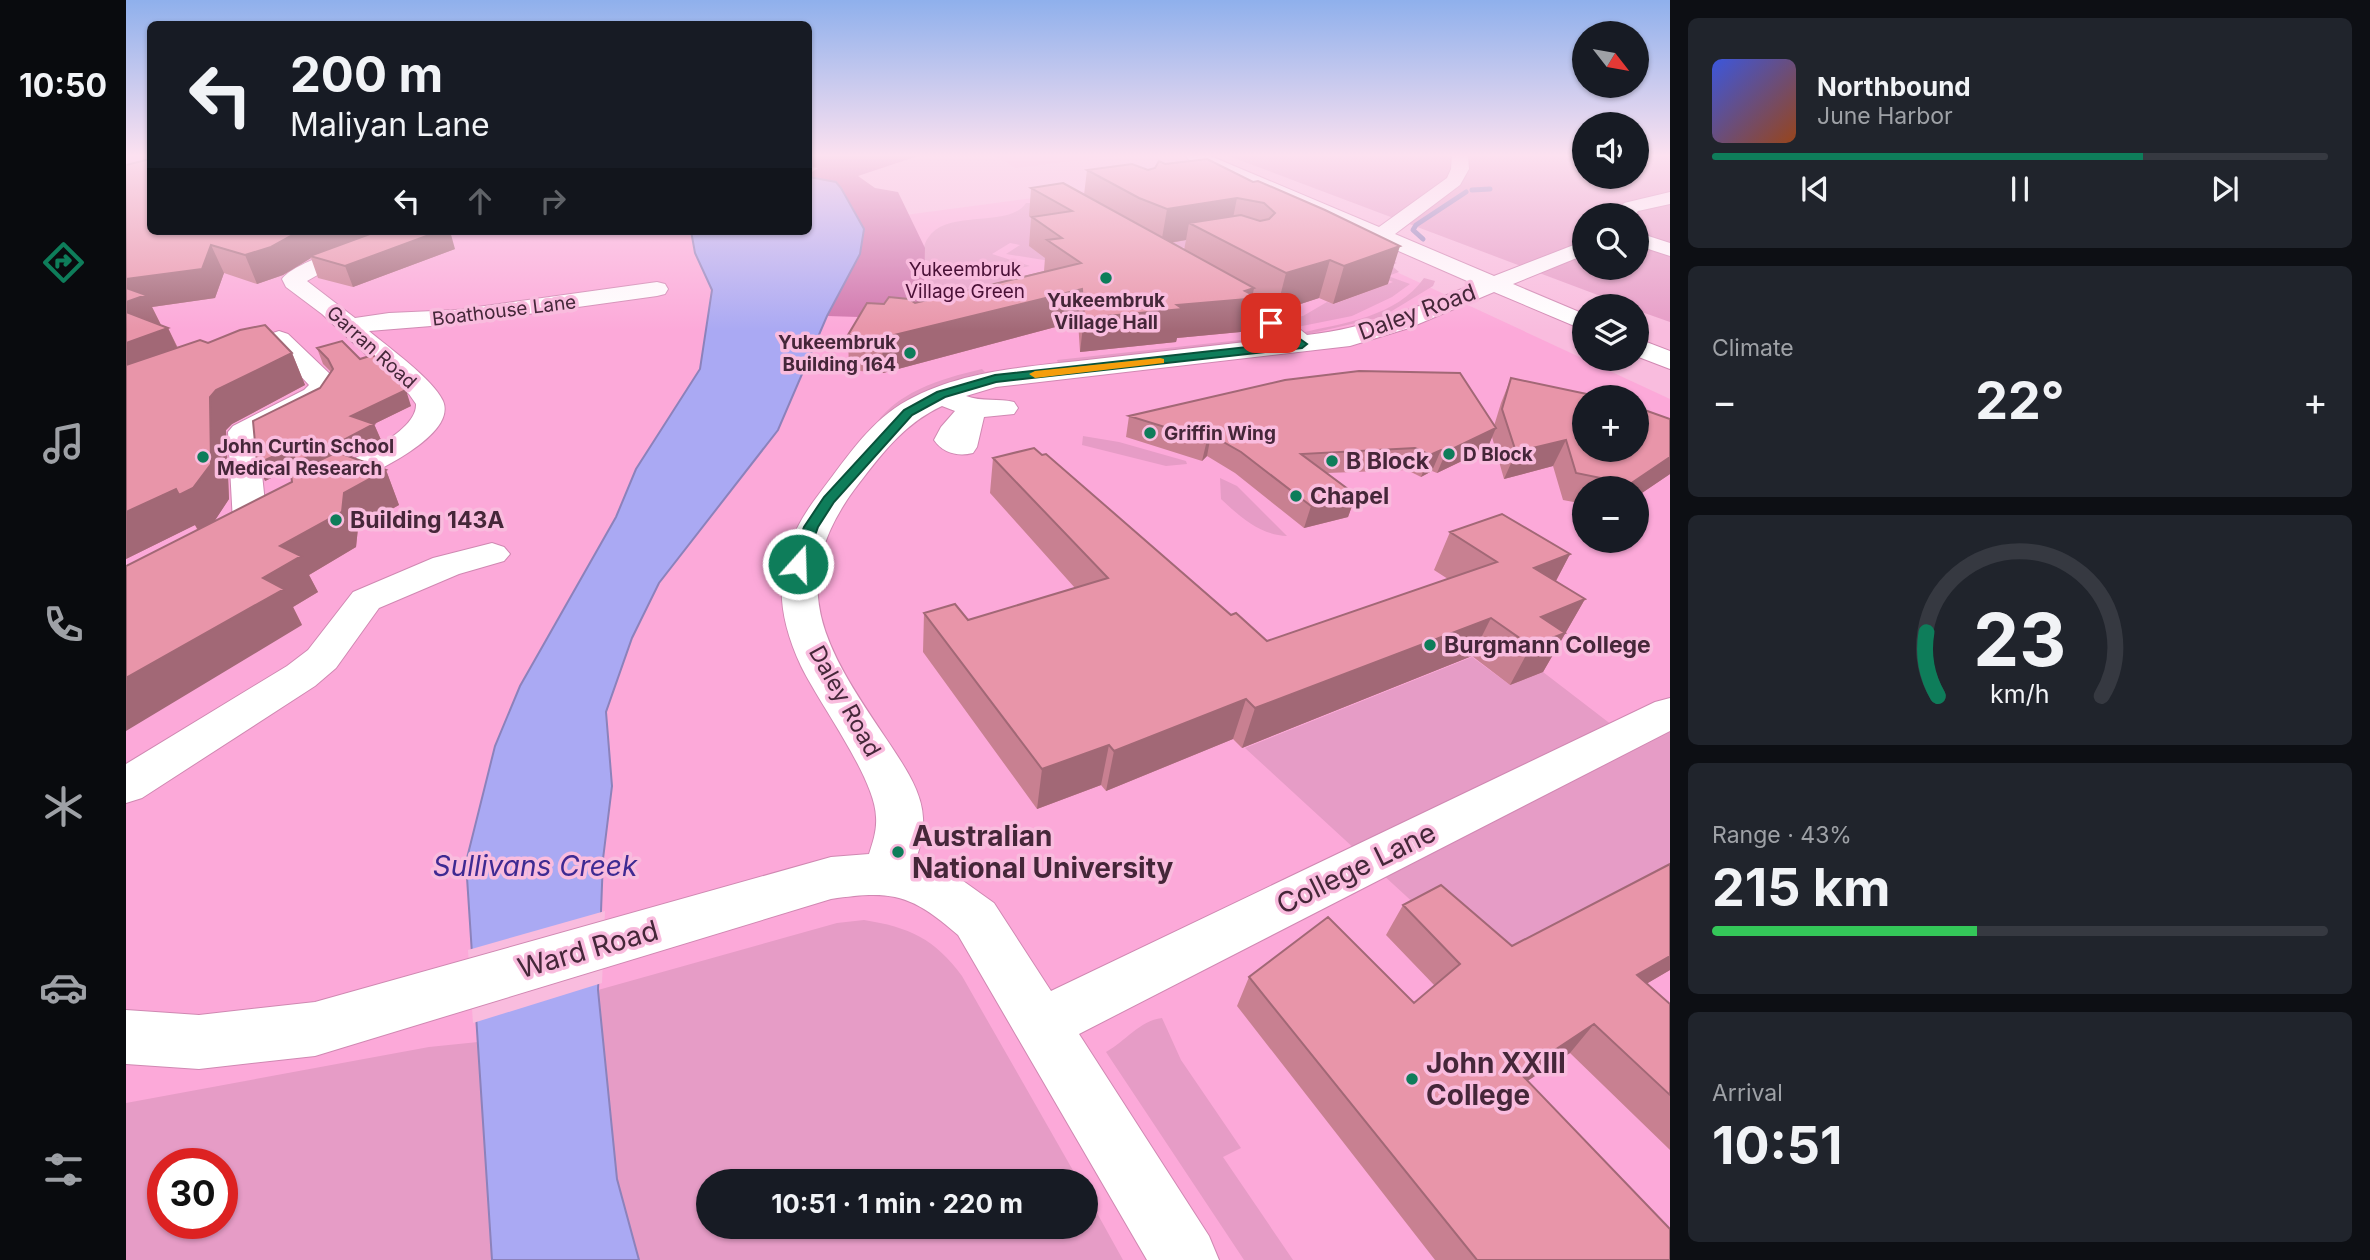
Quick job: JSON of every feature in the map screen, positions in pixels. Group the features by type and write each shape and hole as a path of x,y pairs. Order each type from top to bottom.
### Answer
{"street":[{"path":"1369,214 1386,217 1493,284 1572,318"},
{"path":"1386,217 1392,214"},
{"path":"1649,228 1670,232"},
{"name":"Garran Road","path":"239,527 398,446 420,430 430,416 428,397 293,279 313,268 403,235"},
{"path":"1649,243 1670,250"},
{"name":"Daley Road","path":"888,873 900,813 892,785 826,678 797,608 798,564 811,527 829,499 908,412 960,407 995,379 1350,338 1400,323 1572,252"},
{"path":"1195,278 1288,332 1302,344"},
{"name":"Boathouse Lane","path":"239,527 243,432 314,396 323,386 290,336 376,320 430,319 522,310 657,289"},
{"path":"1649,352 1670,361"},
{"path":"960,407 981,411 1004,408"},
{"path":"126,786 301,676 322,659 366,600 446,566 492,554"},
{"name":"College Lane","path":"1042,1024 1670,713"},
{"name":"Ward Road","path":"126,1037 199,1042 315,1029 831,878 888,873 917,881 961,905 976,919 1042,1024"},
{"path":"1042,1024 1185,1260"}],"shaded area":[{"name":"Australian National University","path":"126,214 147,214 147,235 812,235 812,214 852,214 860,221 914,214 1271,214 1572,353 1572,371 1610,371 1640,385 1572,385 1572,462 1649,462 1649,389 1670,399 1670,1260 126,1260"},
{"path":"847,214 909,214 925,248 923,319 827,316 860,254"}],"green space":[{"name":"Yukeembruk Village Green","path":"1055,214 1056,233 1050,261 1006,254 1020,245 1010,243 992,254 1030,266 1015,269 1045,298 923,329 929,261 921,259 928,238 937,229 949,224 1006,215"},
{"path":"1179,214 1290,214 1397,263 1391,265 1399,272 1388,276 1410,284 1392,297 1352,316 1292,328 1276,319 1303,316 1327,302 1334,304 1393,282 1368,272 1237,239 1167,250"},
{"path":"1382,214 1572,214 1572,280 1649,280 1649,214 1670,214 1670,322 1649,315 1649,294 1595,294"},
{"path":"1424,278 1435,281 1433,286 1382,317 1304,335 1300,333 1384,310 1399,302"},
{"path":"1268,337 1272,341 1059,365 1057,360"},
{"path":"982,369 985,372 937,387 911,400 871,431 892,406 919,389"},
{"path":"1083,436 1119,442 1186,461 1187,464 1166,466 1082,445"},
{"path":"1220,478 1237,486 1287,536 1259,529 1236,512 1221,499"},
{"path":"1472,657 1510,685 1543,672 1625,735 1670,713 1670,881 1492,975 1245,748"},
{"path":"864,920 894,926 931,944 952,963 1072,1169 696,1169 696,1239 1098,1239 1098,1215 1123,1260 639,1260 617,1179 598,990 837,923"},
{"path":"1162,1018 1181,1060 1241,1148 1223,1157 1293,1260 1244,1260 1106,1052 1139,1027"},
{"path":"478,1042 492,1260 126,1260 126,1103 429,1047"}],"water":[{"name":"Sullivans Creek","path":"812,214 855,214 864,229 860,254 827,316 778,430 659,583 632,638 606,712 612,786 603,859 598,990 617,1179 639,1260 492,1260 466,862 495,746 520,686 616,517 636,469 700,369 712,290 695,253 692,235 812,235"}],"pier":[{"path":"605,911 602,983 473,1023 468,950"}],"building":[{"path":"126,214 147,214 147,235 293,235 271,247 245,255 211,245 202,269 126,279"},
{"path":"1053,214 1119,214 1254,288 1245,291 1259,298 1177,305 1183,309 1084,318 1082,289 882,338 848,335 867,303 884,304 889,297 909,299 915,303 1081,263 1047,240 1062,238 1032,217"},
{"path":"1274,214 1333,214 1400,246 1344,266 1330,260 1286,273 1189,223 1241,215 1260,221 1269,219"},
{"path":"367,235 429,235 345,266 310,256"},
{"path":"126,288 146,295 126,302"},
{"path":"126,312 168,328 126,343"},
{"path":"265,325 292,353 216,390 210,397 211,464 193,488 179,495 176,489 126,512 126,365 200,340 208,343 240,330"},
{"path":"342,341 360,359 373,355 406,390 351,416 374,424 338,443 295,463 293,447 257,464 253,421 320,388 333,369 317,348"},
{"path":"1359,371 1460,373 1496,428 1446,452 1441,450 1430,455 1415,448 1301,454 1356,495 1311,506 1241,452 1211,435 1207,440 1129,416 1285,380"},
{"path":"1511,378 1572,391 1572,460 1566,440 1516,452 1502,409"},
{"path":"1649,412 1670,419 1670,457 1642,476 1591,476 1576,473 1573,462 1649,462"},
{"path":"1034,448 1042,455 1046,454 1231,615 1236,613 1267,641 1497,562 1450,532 1502,514 1570,554 1534,568 1585,599 1541,617 1565,633 1531,646 1491,618 1255,708 1246,699 1114,751 1109,745 1042,769 924,613 955,604 968,620 1108,578 993,458"},
{"path":"337,452 386,470 344,493 342,512 280,546 301,556 263,578 284,589 126,678 126,566 292,482 291,474"},
{"name":"John XXIII College","path":"1670,864 1670,956 1637,975 1670,1004 1670,1095 1594,1024 1520,1073 1670,1229 1670,1260 1477,1260 1249,977 1328,917 1414,1003 1460,964 1403,905 1441,885 1512,946"}],"waterway":[{"path":"1423,239 1413,230 1433,214"}],"slow traffic":[{"path":"1035,374 1160,361"}],"place":[{"name":"Yukeembruk Village Hall","path":"1106,278"},
{"name":"Yukeembruk Building 164","path":"910,353"},
{"name":"Griffin Wing","path":"1150,433"},
{"name":"D Block","path":"1449,454"},
{"name":"John Curtin School Medical Research","path":"203,457"},
{"name":"B Block","path":"1332,461"},
{"name":"Chapel","path":"1296,496"},
{"name":"Building 143A","path":"336,520"},
{"name":"Burgmann College","path":"1430,645"},
{"name":"Australian National University","path":"898,852"},
{"name":"John XXIII College","path":"1412,1079"}],"route":[{"path":"798,564 811,527 829,499 877,443 908,412 941,395 995,379 1302,344 1271,323"}]}
